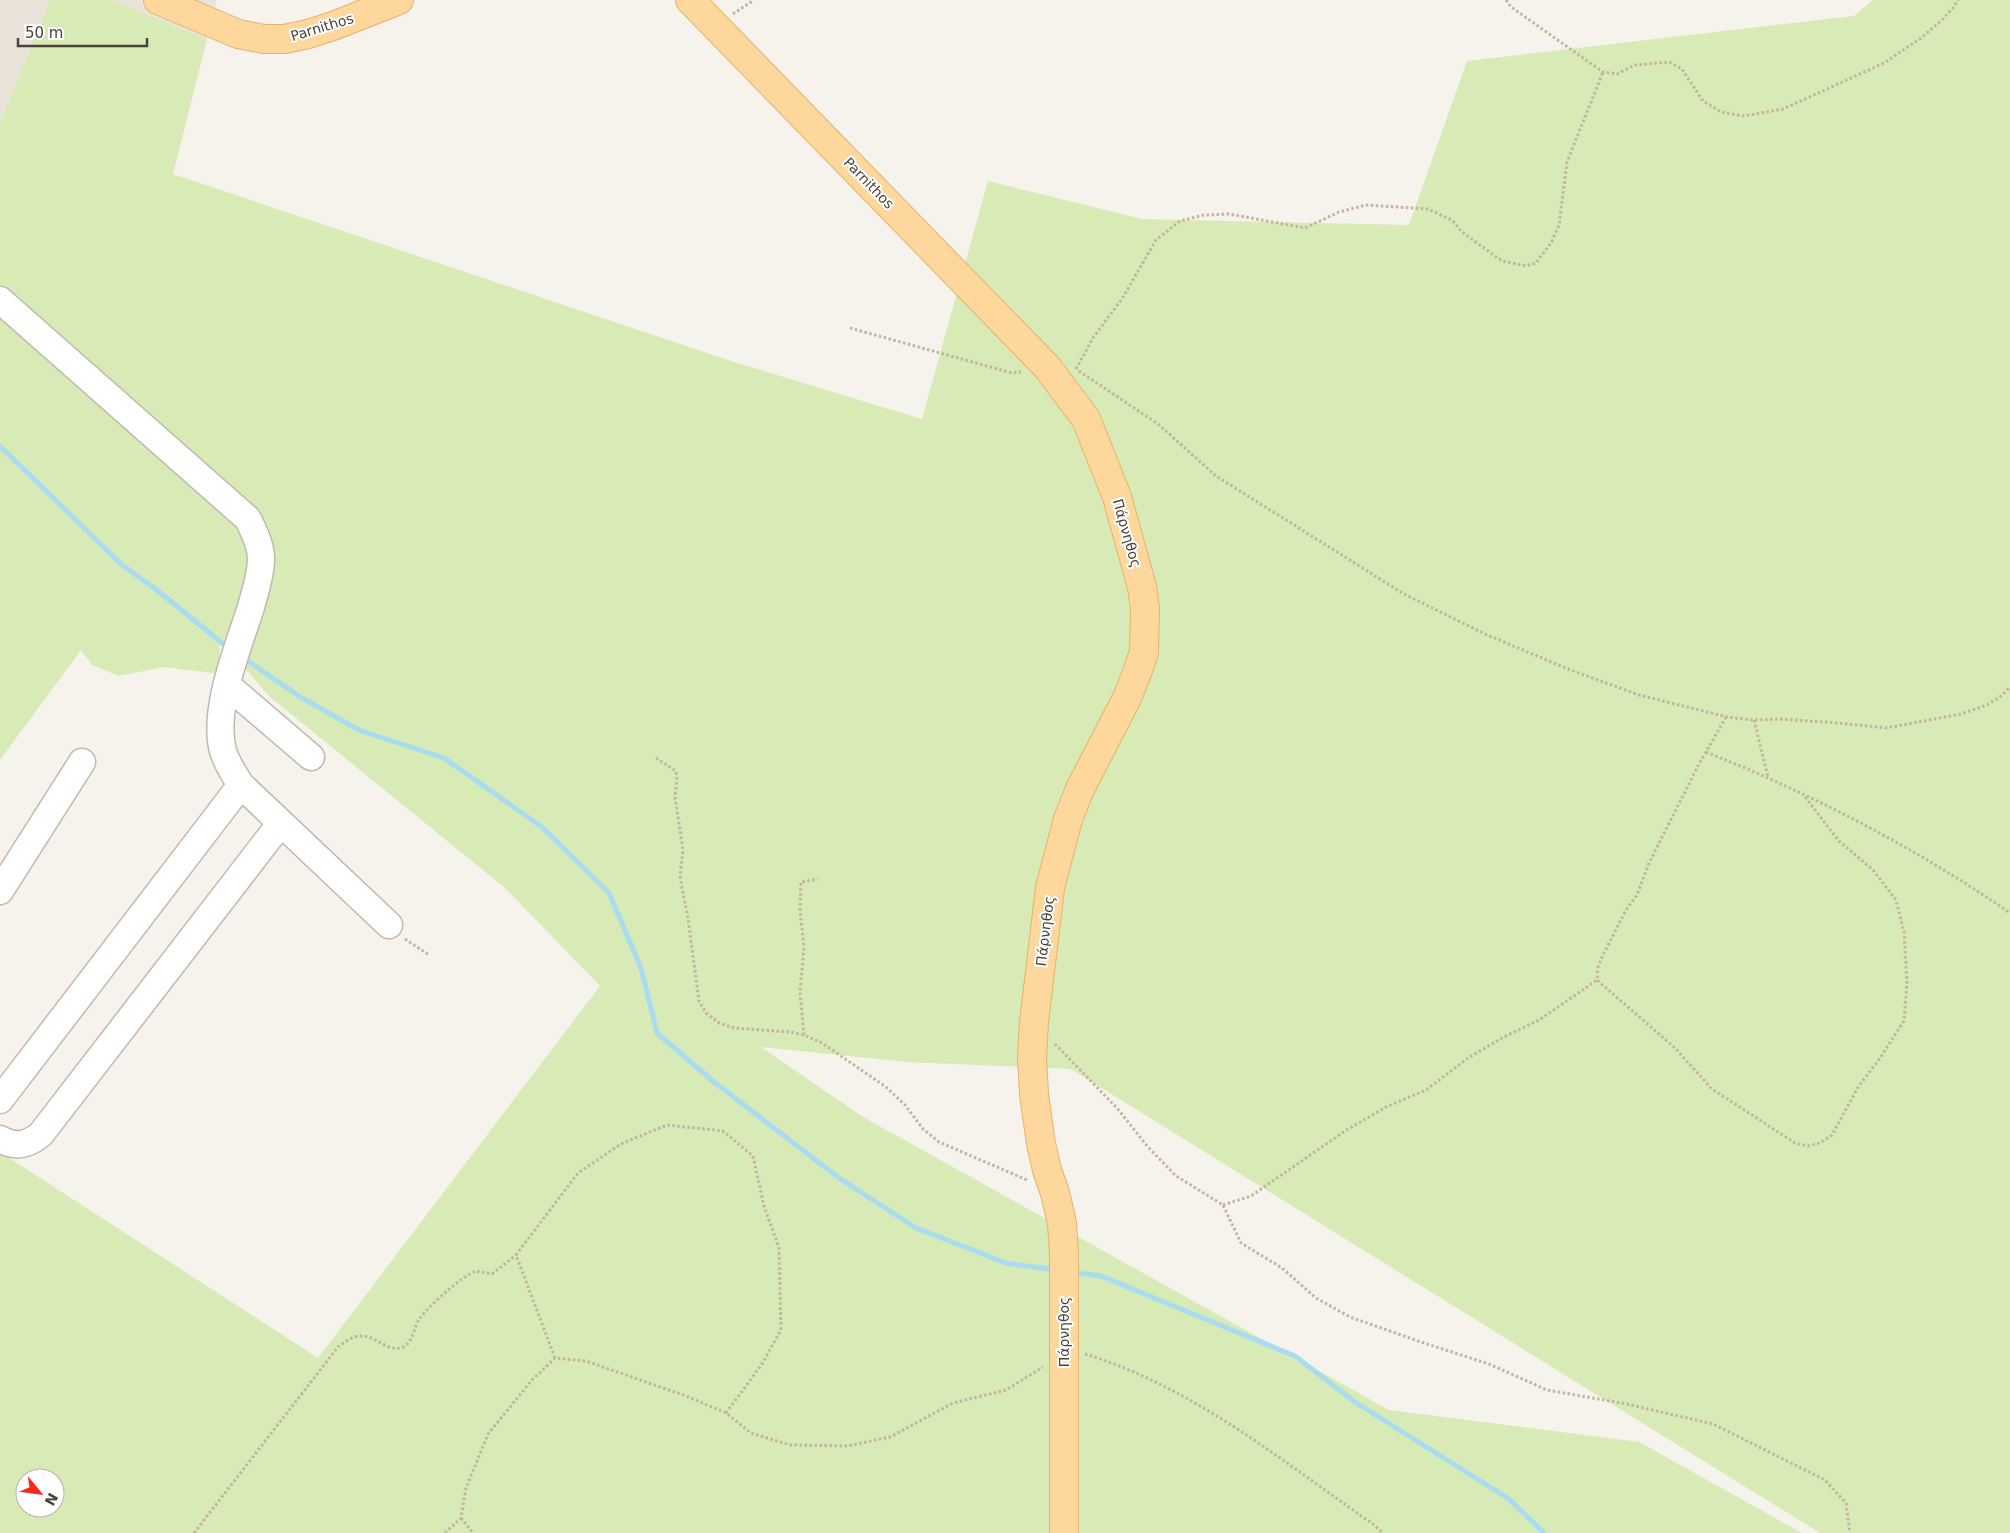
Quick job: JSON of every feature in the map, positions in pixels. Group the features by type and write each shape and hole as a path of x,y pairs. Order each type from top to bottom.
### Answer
{"main road":[{"name":"Parnithos","path":"158,0 238,34 285,39 324,29 399,0"},
{"name":"Parnithos","path":"690,0 1047,367"},
{"name":"Πάρνηθος","path":"1047,367 1086,419 1117,497 1142,587 1145,608 1144,652 1127,698 1080,789 1065,828 1050,888 1034,1022 1032,1058 1034,1094 1041,1144 1047,1170 1056,1193 1062,1223 1064,1253 1064,1533"}],"street":[{"path":"0,300 248,519 257,539 261,559 256,589 223,697 220,725 223,750 230,768 241,785 280,824 390,925"},
{"path":"227,685 311,757"},
{"path":"0,891 82,762"},
{"path":"0,1100 241,785"},
{"path":"0,1140 12,1145 22,1144 32,1141 41,1134 280,824"}],"path":[{"path":"1506,0 1511,7 1603,72 1617,74 1635,65 1669,62 1682,69 1703,101 1721,112 1744,116 1783,109 1884,63 1921,38 1942,20 1958,0"},
{"path":"1076,369 1093,338 1122,299 1156,240 1180,221 1204,215 1229,214 1305,228 1339,212 1366,205 1428,209 1452,220 1462,232 1502,261 1526,266 1536,263 1551,243 1559,225 1567,162 1603,72"},
{"path":"850,328 1012,373 1047,367 1076,369 1158,424 1216,476 1404,594 1485,634 1568,669 1639,695 1726,717 1754,720 1780,719 1886,728 1961,714 1987,705 2001,696 2010,687"},
{"path":"1597,980 1598,967 1602,957 1626,910 1637,895 1649,863 1726,717"},
{"path":"1754,720 1768,777"},
{"path":"1706,752 1768,777 1848,816 1950,873 2010,913"},
{"path":"656,758 676,771 678,779 675,797 683,850 680,876 688,918 698,1001 706,1013 719,1024 734,1028 804,1035 822,1043 886,1087 905,1105 923,1128 939,1142 1056,1193"},
{"path":"1597,980 1675,1048 1712,1089 1795,1144 1808,1146 1820,1143 1832,1135 1858,1087 1878,1061 1904,1021 1907,983 1904,932 1896,900 1873,870 1839,841 1806,797"},
{"path":"804,1035 800,992 804,948 800,894 802,882 818,879"},
{"path":"390,925 412,944 429,955"},
{"path":"1223,1205 1251,1196 1345,1131 1386,1107 1426,1090 1468,1058 1502,1038 1539,1020 1597,980"},
{"path":"1034,1022 1083,1075 1117,1108 1148,1147 1176,1176 1223,1205 1242,1243 1282,1268 1316,1298 1350,1317 1489,1364 1547,1390 1627,1404 1713,1424 1825,1480 1846,1503 1850,1533"},
{"path":"194,1533 338,1347 350,1338 362,1336 392,1348 405,1346 409,1342 420,1318 451,1289 476,1271 492,1274 516,1255 578,1173 621,1144 667,1125 722,1131 753,1156 764,1206 779,1248 781,1330 762,1364 726,1413"},
{"path":"516,1255 555,1358"},
{"path":"445,1533 461,1518 466,1488 488,1434 532,1380 555,1358 586,1361 686,1396 726,1413 751,1433 790,1445 847,1446 890,1437 953,1403 1006,1390 1064,1354 1086,1354 1158,1383 1224,1419 1383,1533"},
{"path":"461,1518 473,1533"}],"shaded area":[{"path":"0,0 50,0 0,123"},
{"path":"111,0 217,0 207,39"}],"green space":[{"path":"50,0 111,0 207,39 173,174 734,362 922,419 988,181 1142,219 1409,225 1467,61 1854,16 1873,0 2010,0 2010,1533 1820,1533 1071,1069 907,1062 761,1047 863,1117 1389,1410 1639,1442 1802,1533 0,1533 0,1152 318,1358 600,986 505,888 269,696 219,638 220,674 164,667 119,676 92,665 81,650 0,760 0,123"}],"waterway":[{"path":"0,446 121,564 162,594 223,644"},
{"path":"242,657 302,698 359,730 444,758 542,827 609,893 641,968 657,1033 714,1082 839,1178 916,1228 1006,1263 1055,1270"},
{"path":"1071,1272 1101,1276 1295,1356 1355,1402 1509,1499 1544,1533"}]}
